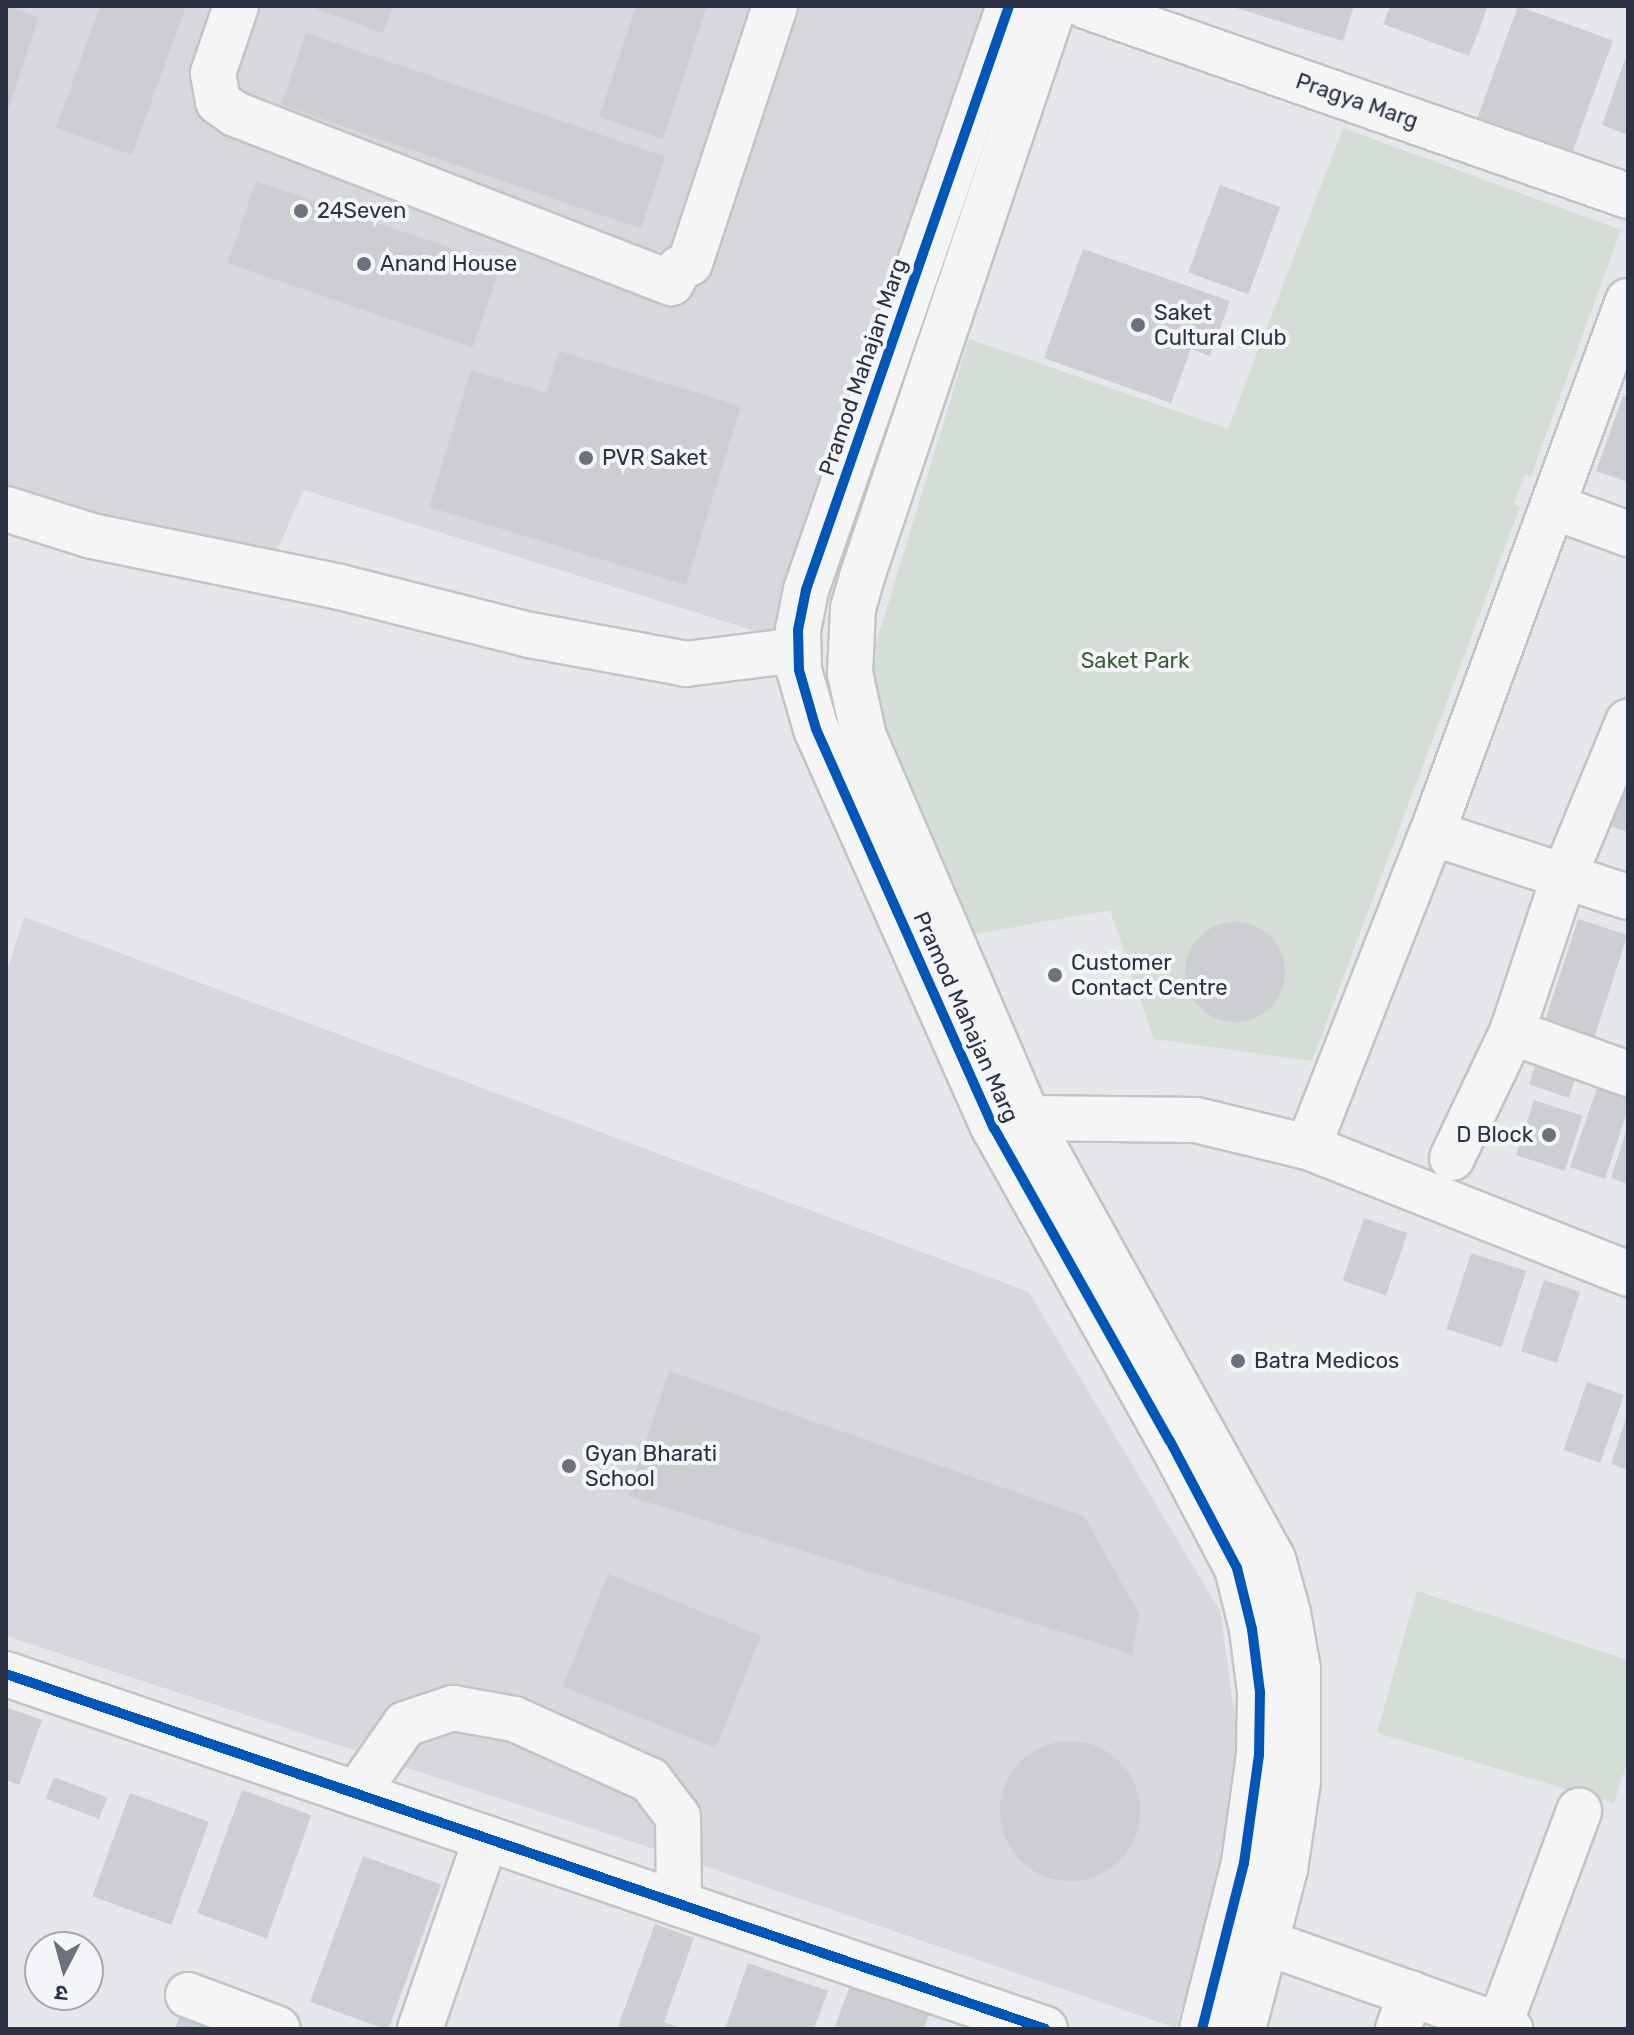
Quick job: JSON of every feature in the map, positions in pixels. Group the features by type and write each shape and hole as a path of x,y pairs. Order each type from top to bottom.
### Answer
{"street":[{"path":"236,6 213,73 218,102 235,114 671,283 680,268 690,263 775,6"},
{"name":"Pramod Mahajan Marg","path":"1009,6 806,590 797,650 802,690 816,729 1011,1123 1273,1559 1288,1613 1298,1669 1298,1781 1264,1866 1245,1935 1202,2029"},
{"name":"Pramod Mahajan Marg","path":"1011,1123 864,737 854,706 849,641 862,577 1054,6"},
{"name":"Pragya Marg","path":"1085,6 1628,196"},
{"path":"1308,1147 1432,833 1628,301"},
{"path":"1554,507 1628,534"},
{"path":"6,509 92,536 340,587 530,635 686,664 797,650"},
{"path":"1452,1158 1512,1032 1565,874 1628,722"},
{"path":"1432,833 1628,897"},
{"path":"1512,1032 1628,1074"},
{"path":"1011,1123 1196,1120 1308,1147 1628,1274"},
{"path":"6,1674 1045,2029"},
{"path":"356,1794 405,1724 453,1708 514,1719 650,1780 678,1817 679,1904"},
{"path":"1245,1935 1405,2011 1503,2028 1579,1811"},
{"path":"420,2029 486,1838"},
{"name":"Pramod Mahajan Marg","path":"1243,2029 1245,1935"},
{"path":"188,1995 278,2029"}],"shaded area":[{"path":"6,6 977,6 986,9 781,639 304,490 271,563 6,486"},
{"name":"Gyan Bharati School","path":"24,917 1029,1292 1220,1611 1240,1754 1223,1868 1176,2028 678,1857 6,1636 6,974"}],"green space":[{"name":"Saket Park","path":"1343,128 1621,230 1531,476 1525,474 1514,504 1520,507 1312,1061 1154,1039 1110,910 959,937 908,809 869,667 969,339 1228,429"},
{"path":"1417,1591 1628,1660 1628,1759 1614,1803 1377,1733"}],"building":[{"path":"6,6 39,17 7,113 6,113"},
{"path":"100,6 186,6 132,155 56,128"},
{"path":"309,6 393,6 383,33"},
{"path":"636,6 707,6 663,139 599,117"},
{"path":"1230,6 1354,6 1343,41"},
{"path":"1390,6 1488,6 1469,56 1383,24"},
{"path":"1518,6 1613,41 1571,155 1476,121"},
{"path":"306,33 665,157 641,229 281,105"},
{"path":"1628,51 1628,135 1602,125"},
{"name":"Anand House","path":"256,181 501,265 473,348 228,263"},
{"path":"1220,185 1280,207 1248,294 1188,272"},
{"name":"Saket Cultural Club","path":"1083,249 1230,301 1210,356 1191,349 1171,403 1044,358"},
{"path":"559,351 741,406 686,585 429,507 471,370 546,393"},
{"path":"1623,396 1628,397 1628,482 1596,471"},
{"path":"1628,772 1628,832 1609,826"},
{"path":"1578,919 1627,935 1595,1036 1545,1020"},
{"path":"1235,922 1254,925 1271,936 1282,953 1285,972 1282,991 1271,1008 1254,1019 1235,1022 1216,1019 1199,1008 1188,991 1185,972 1188,953 1199,936 1216,925"},
{"path":"1539,1055 1579,1069 1569,1098 1529,1084"},
{"path":"1597,1088 1628,1098 1628,1109 1605,1179 1570,1167"},
{"name":"D Block","path":"1534,1100 1583,1116 1565,1171 1516,1155"},
{"path":"1628,1128 1628,1184 1611,1178"},
{"path":"1364,1218 1407,1233 1386,1295 1343,1280"},
{"path":"1471,1253 1526,1271 1501,1347 1446,1329"},
{"path":"1544,1280 1580,1292 1557,1363 1521,1351"},
{"path":"669,1371 1084,1516 1139,1614 1132,1654 628,1496"},
{"path":"1587,1382 1624,1395 1600,1463 1564,1450"},
{"path":"1628,1415 1628,1470 1611,1464"},
{"path":"608,1574 761,1636 716,1748 563,1686"},
{"path":"6,1707 42,1720 19,1785 6,1780"},
{"path":"1070,1741 1097,1746 1120,1761 1135,1784 1140,1811 1135,1838 1120,1861 1097,1876 1070,1881 1043,1876 1020,1861 1005,1838 1000,1811 1005,1784 1020,1761 1043,1746"},
{"path":"54,1777 107,1797 99,1819 46,1798"},
{"path":"242,1790 312,1815 267,1938 197,1913"},
{"path":"130,1793 209,1822 171,1925 92,1896"},
{"path":"363,1856 441,1884 388,2029 310,2002"},
{"path":"655,1924 694,1938 664,2022 683,2029 617,2029"},
{"path":"748,1963 828,1991 814,2029 725,2029"},
{"path":"850,1986 929,2015 924,2029 834,2029"},
{"path":"182,2009 213,2020 210,2029 175,2029"}],"cycle path":[{"path":"1009,6 806,590 798,630 799,670 816,729 994,1128 1170,1441 1237,1568 1252,1629 1260,1692 1259,1755 1244,1863 1202,2029"},
{"path":"6,1674 1045,2029"}],"place":[{"name":"24Seven","path":"301,211"},
{"name":"Anand House","path":"364,264"},
{"name":"Saket Cultural Club","path":"1138,325"},
{"name":"PVR Saket","path":"586,458"},
{"name":"Customer Contact Centre","path":"1055,975"},
{"name":"D Block","path":"1549,1135"},
{"name":"Batra Medicos","path":"1238,1361"},
{"name":"Gyan Bharati School","path":"569,1466"}]}
